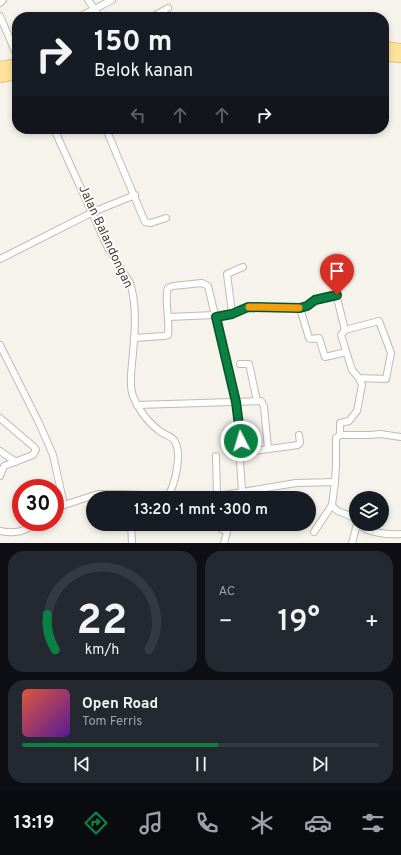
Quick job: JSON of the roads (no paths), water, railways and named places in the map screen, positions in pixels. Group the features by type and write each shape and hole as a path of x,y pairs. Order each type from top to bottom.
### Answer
{"main road":[{"path":"389,48 401,49"},
{"path":"389,56 401,57"},
{"path":"0,67 12,65"},
{"path":"0,76 12,75"}],"street":[{"path":"0,3 3,0"},
{"path":"88,0 97,12"},
{"path":"89,12 112,0"},
{"path":"161,12 168,8"},
{"path":"0,16 12,40"},
{"name":"Jalan Balandongan","path":"56,134 108,248 130,283 134,307 131,385 137,405 149,420 163,433 170,437 176,445 176,475 170,491"},
{"path":"108,134 145,222 150,223 166,218"},
{"path":"0,259 93,212 135,195"},
{"path":"232,314 227,274 243,267"},
{"path":"134,338 166,336 168,333 166,293 168,288 173,286 202,283 208,286 236,402 240,430 242,491"},
{"path":"168,317 216,316 232,314 248,307 300,308 307,306 315,300 337,295 345,330"},
{"path":"300,308 308,338 319,338 325,357 346,352"},
{"path":"340,436 340,422 349,421 357,411 362,388 359,378 352,370 341,334 345,330 379,321 391,350 386,379 359,378"},
{"path":"0,345 40,425 53,455 58,479"},
{"path":"240,364 249,364 257,401"},
{"path":"137,405 261,401 264,404 268,449"},
{"path":"0,418 36,450 33,455 16,462 2,465 0,476"},
{"path":"314,532 332,505 335,482 336,438 340,436 380,434 401,437"},
{"path":"240,453 299,445 299,435"},
{"path":"0,451 16,462"},
{"path":"216,456 220,491"},
{"path":"248,491 296,483 335,482"},
{"path":"64,505 86,498"},
{"path":"332,505 337,511 349,515"},
{"path":"0,531 14,533 23,531"},
{"path":"131,531 132,543"},
{"path":"224,543 226,531"},
{"path":"352,543 355,531"},
{"path":"374,531 401,534"}]}
